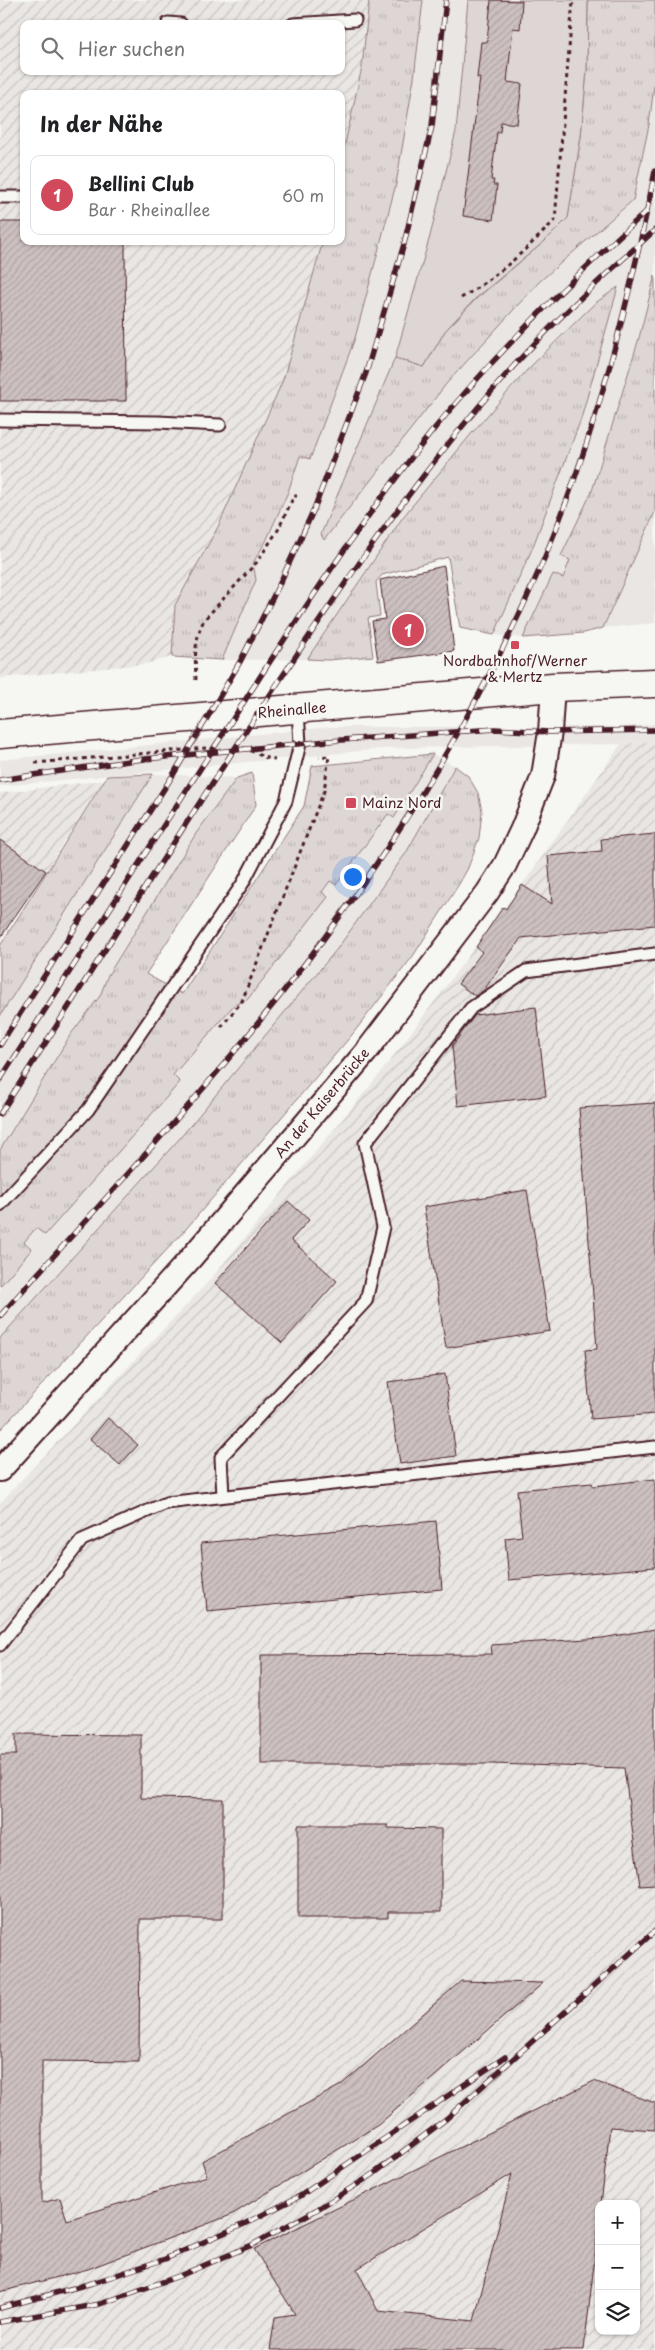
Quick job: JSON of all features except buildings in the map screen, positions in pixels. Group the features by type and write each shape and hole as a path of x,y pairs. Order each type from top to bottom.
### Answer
{"main road":[{"name":"Rheinallee","path":"584,684 655,671"},
{"name":"Rheinallee","path":"0,734 298,710 584,684 655,683"}],"street":[{"name":"An der Kaiserbrücke","path":"0,1470 191,1258 353,1067 487,893 505,865 522,830 543,776 550,732 553,687"}],"lane":[{"path":"345,21 356,20"},
{"path":"0,197 20,197"},
{"path":"0,420 158,422 220,426"},
{"path":"0,1205 88,1110 243,882 286,801 298,759 300,744 298,710"},
{"path":"223,1496 222,1457 366,1301 384,1227 365,1143 471,1008 526,971 655,954"},
{"path":"0,1645 82,1540 166,1502 655,1447"}],"path":[{"path":"461,298 482,286 555,220 573,0"},
{"path":"196,680 195,647 204,620 257,562 278,530 294,496 297,496"},
{"path":"221,1027 242,1001 324,792 329,756 298,759 266,759 242,747 226,746"},
{"path":"28,763 59,762 216,747"}],"shaded area":[{"path":"0,0 369,0 362,67 345,144 345,90 20,90 20,245 322,245 283,380 219,525 175,605 172,657 145,664 0,678"},
{"path":"423,0 468,0 456,131 430,236 395,358 321,534 324,540 447,383 539,282 633,200 649,125 655,78 655,275 639,338 592,492 562,555 570,560 567,570 563,578 553,574 523,638 494,635 532,549 581,419 617,288 594,304 527,370 472,433 403,517 307,659 222,660 256,580 252,563 266,541 288,492 300,456 310,459 355,338 396,184 414,78"},
{"path":"655,512 655,623 603,628"},
{"path":"655,724 655,741 621,744 391,748 0,786 0,760 330,727 626,727"},
{"path":"655,741 655,2350 0,2350 0,1503 210,1280 383,1070 530,874 621,744"},
{"path":"433,754 455,766 406,853 337,949 180,1138 0,1338 0,1286 32,1249 24,1242 36,1228 45,1234 180,1082 173,1075 234,1005 247,1000 327,897 322,892 330,881 337,884 388,814 394,818"},
{"path":"153,774 237,778 197,832 108,975 100,996 71,1034 0,1150 0,1016"},
{"path":"104,780 0,941 0,793"}],"green space":[{"path":"369,0 423,0 414,78 396,184 355,338 310,459 300,456 288,492 266,541 253,563 256,580 222,660 172,657 175,605 219,525 283,380 322,245 345,245 345,144 362,67"},
{"path":"468,0 588,0 587,70 581,136 568,218 545,241 475,299 445,331 424,367 395,358 430,236 456,131"},
{"path":"588,0 655,0 655,78 649,125 633,200 539,282 447,383 324,540 321,534 395,358 424,367 445,331 476,299 545,241 568,217 581,136 587,70"},
{"path":"655,275 655,512 603,628 584,633 523,638 553,574 563,578 570,560 561,556 592,491 639,338"},
{"path":"618,287 581,419 532,549 494,635 460,628 448,557 382,575 376,582 380,616 368,618 373,656 328,660 307,659 403,517 472,433 527,370 594,304"},
{"path":"433,754 394,818 388,814 336,885 330,881 322,892 328,897 247,1000 234,1005 173,1075 180,1082 45,1235 36,1228 24,1242 32,1249 0,1286 0,1150 71,1034 100,996 108,975 197,832 237,778 252,773 256,805 146,974 182,994 304,806 312,766"},
{"path":"455,766 468,776 478,793 482,811 479,838 468,868 413,956 351,1036 186,1229 0,1430 0,1338 180,1138 337,949 406,853"},
{"path":"153,774 0,1016 0,946 107,776"}],"railway":[{"path":"0,1045 173,775 213,708 241,660 280,583 314,509 366,373 404,244 432,126 446,0"},
{"path":"0,1316 167,1130 287,987 357,893 417,801 472,707 522,609 563,512 580,464 622,319 655,171"},
{"path":"0,1080 308,603 405,466 455,404 507,346 647,211"},
{"path":"0,1114 273,690 335,597 400,507 468,419 522,357 577,301 655,230"},
{"path":"0,780 135,760 328,741 495,729 550,732 655,730"},
{"path":"0,2322 100,2304 179,2276 252,2245 316,2210 372,2175 446,2119 655,1931"},
{"path":"0,2308 92,2283 165,2259 242,2225 300,2196 505,2057"}],"place":[{"name":"Bellini Club","path":"408,630"},
{"name":"Nordbahnhof/Werner & Mertz","path":"515,645"},
{"name":"Mainz Nord","path":"351,803"}]}
